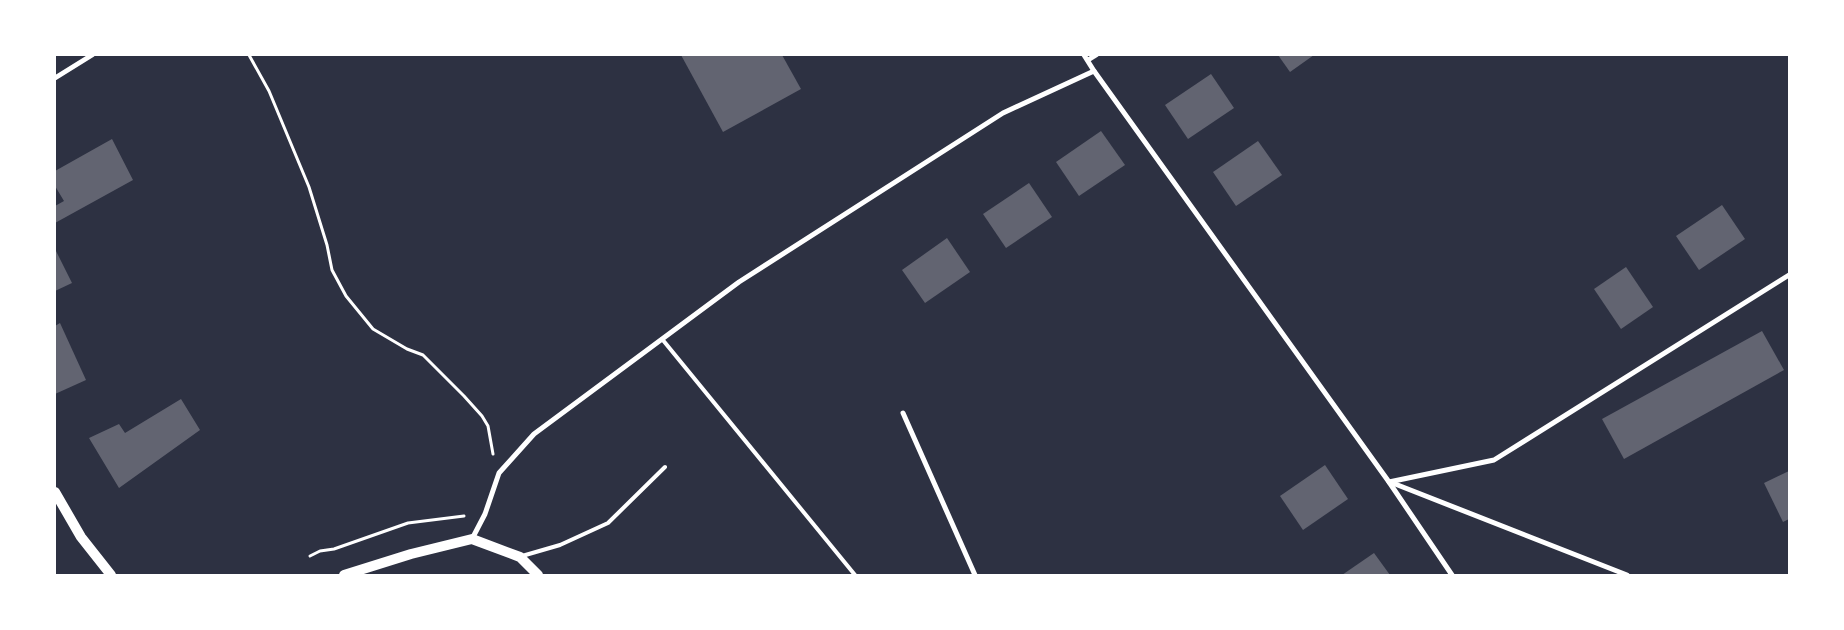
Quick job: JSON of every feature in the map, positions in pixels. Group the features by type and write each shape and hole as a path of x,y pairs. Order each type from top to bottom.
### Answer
{"main road":[{"path":"55,492 80,537 111,575"},
{"path":"344,575 411,554 472,539 520,556 538,575"}],"street":[{"path":"55,78 92,55"},
{"path":"1096,55 1086,58 1094,71 1389,482 1452,575"},
{"path":"472,539 485,514 500,473 534,434 739,282 1002,113 1094,71"},
{"path":"1389,482 1494,460 1789,275"},
{"path":"903,413 975,575"},
{"path":"1389,482 1627,575"}],"lane":[{"path":"662,340 855,575"},
{"path":"520,556 560,545 608,524 665,467"}],"path":[{"path":"249,55 269,90 310,187 327,245 332,270 346,296 373,329 407,349 423,355 482,416 488,426 493,457 500,473"},
{"path":"310,556 320,551 334,549 408,523 485,514"}],"building":[{"path":"681,55 782,55 801,89 723,132"},
{"path":"1278,55 1314,55 1290,72"},
{"path":"1211,74 1234,108 1188,139 1165,105"},
{"path":"1101,131 1125,165 1079,196 1056,162"},
{"path":"112,139 133,180 55,223 55,206 64,201 55,186 55,171"},
{"path":"1258,141 1282,175 1236,206 1213,172"},
{"path":"1029,183 1052,217 1006,248 983,214"},
{"path":"1722,205 1745,239 1699,270 1676,236"},
{"path":"947,238 970,272 925,303 902,270"},
{"path":"55,249 72,283 55,291"},
{"path":"1626,267 1653,307 1621,329 1594,289"},
{"path":"60,323 86,380 55,394 55,326"},
{"path":"1762,331 1784,370 1624,459 1602,419"},
{"path":"181,399 200,430 119,488 89,438 119,424 125,433"},
{"path":"1325,465 1348,499 1303,530 1280,496"},
{"path":"1789,471 1789,519 1783,522 1764,483"},
{"path":"1374,553 1390,575 1342,575"}]}
